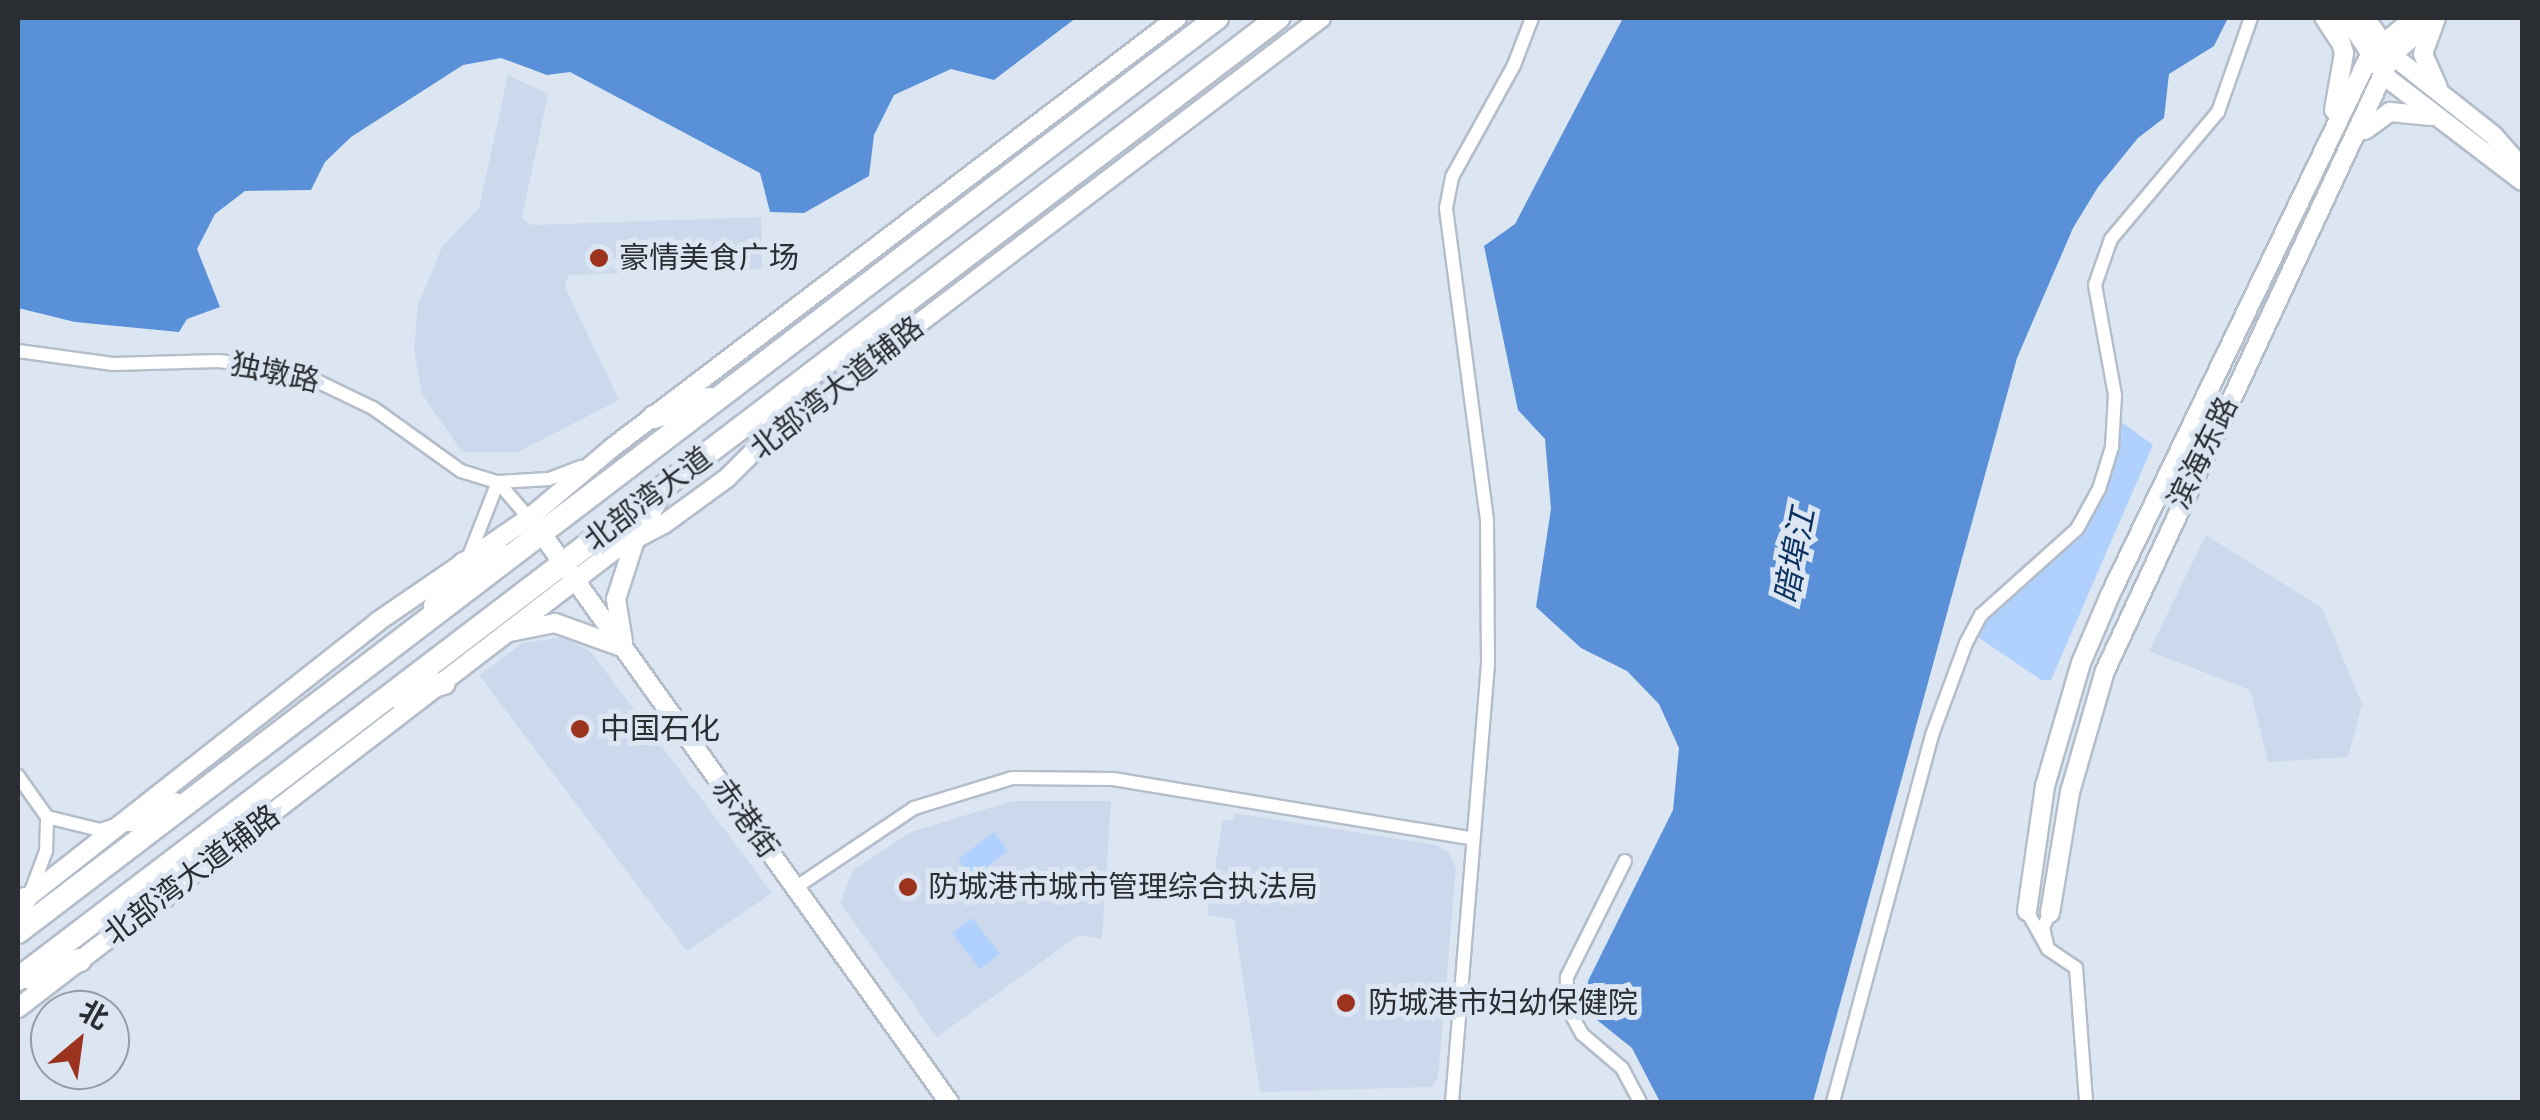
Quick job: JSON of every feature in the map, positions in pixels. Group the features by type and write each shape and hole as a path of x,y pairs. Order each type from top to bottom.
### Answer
{"highway":[{"name":"北部湾大道","path":"18,932 514,555 535,526 726,393 1216,18"},
{"name":"北部湾大道","path":"18,981 380,703 570,572 590,543 1278,18"},
{"path":"654,417 726,393"},
{"path":"590,543 636,537 662,488"},
{"path":"421,625 464,564 514,555"},
{"path":"380,703 444,683"},
{"path":"130,820 196,796"},
{"path":"164,896 214,829"},
{"path":"18,981 80,960"}],"main road":[{"path":"20,905 377,622 464,564 535,526 612,447 1177,18"},
{"name":"北部湾大道辅路","path":"18,1008 509,633 570,572 636,537 727,478 774,433 1320,18"},
{"path":"2328,137 2344,52 2334,18"},
{"path":"2347,18 2522,181"},
{"path":"2367,18 2382,51"},
{"path":"2382,51 2414,18"},
{"path":"2382,51 2436,18"},
{"path":"2436,18 2423,54 2427,74 2449,112"},
{"name":"滨海东路","path":"2050,913 2070,792 2105,671 2386,77 2382,51"},
{"name":"滨海东路","path":"2026,911 2045,786 2082,663 2328,137 2382,51"},
{"path":"2386,77 2449,112 2522,168"},
{"path":"2352,146 2376,117 2390,112 2449,112"},
{"name":"赤港街","path":"535,526 949,1102"},
{"path":"509,633 555,623 624,648 616,599 636,537"}],"street":[{"path":"1452,1102 1469,838 1488,665 1487,520 1446,208 1452,177 1514,64 1532,18"},
{"path":"1834,1102 1932,735 1966,643 1981,615 2076,529 2099,488 2112,447 2115,395 2095,286 2112,238 2218,112 2252,18"},
{"path":"2321,18 2344,52"},
{"name":"独墩路","path":"18,350 113,364 220,361 296,371 373,408 461,471 498,482 535,526"},
{"path":"464,564 498,482 549,479 612,447"},
{"path":"18,776 48,817 46,851 20,905"},
{"path":"795,888 914,808 1012,778 1112,778 1469,838"},
{"path":"48,817 100,830 130,820"},
{"path":"1625,861 1567,977 1566,1005 1582,1034 1622,1068 1640,1102"},
{"path":"2026,911 2048,949 2076,968 2086,1102"},
{"path":"2048,949 2044,927 2050,913"}],"shaded area":[{"name":"豪情美食广场","path":"508,75 548,94 522,218 532,225 761,217 762,269 568,275 565,287 619,400 518,452 462,452 422,394 414,349 418,305 442,247 479,208"},
{"path":"2120,421 2153,445 2051,680 2041,680 1972,633 1984,613 2079,530"},
{"path":"2206,535 2322,608 2362,704 2348,757 2268,762 2250,690 2149,651"},
{"path":"564,637 591,652 772,893 687,951 479,675 523,643"},
{"path":"1012,801 1111,801 1102,939 1079,935 937,1037 840,903 853,870 911,832"},
{"name":"防城港市妇幼保健院","path":"1234,813 1437,845 1449,853 1456,868 1438,1077 1432,1087 1260,1092 1234,919 1207,915 1223,820 1233,821"},
{"path":"994,832 1008,851 972,878 958,859"},
{"path":"972,918 1000,954 980,969 952,933"}],"water":[{"path":"18,18 1076,18 994,80 951,69 894,95 874,135 869,176 804,213 770,212 760,173 570,72 547,75 501,58 463,65 351,137 325,162 311,190 245,191 215,214 197,249 220,307 187,319 179,332 75,322 18,308"},
{"name":"暗埠江","path":"1623,18 2228,18 2214,46 2169,74 2164,118 2138,138 2098,187 2073,228 2017,358 1813,1102 1660,1102 1632,1048 1592,1016 1586,1001 1588,981 1673,810 1679,748 1659,704 1627,671 1581,648 1536,607 1551,509 1545,439 1518,410 1484,246 1515,224"}],"place":[{"name":"豪情美食广场","path":"599,258"},
{"name":"中国石化","path":"580,729"},
{"name":"防城港市城市管理综合执法局","path":"908,887"},
{"name":"防城港市妇幼保健院","path":"1346,1003"}]}
